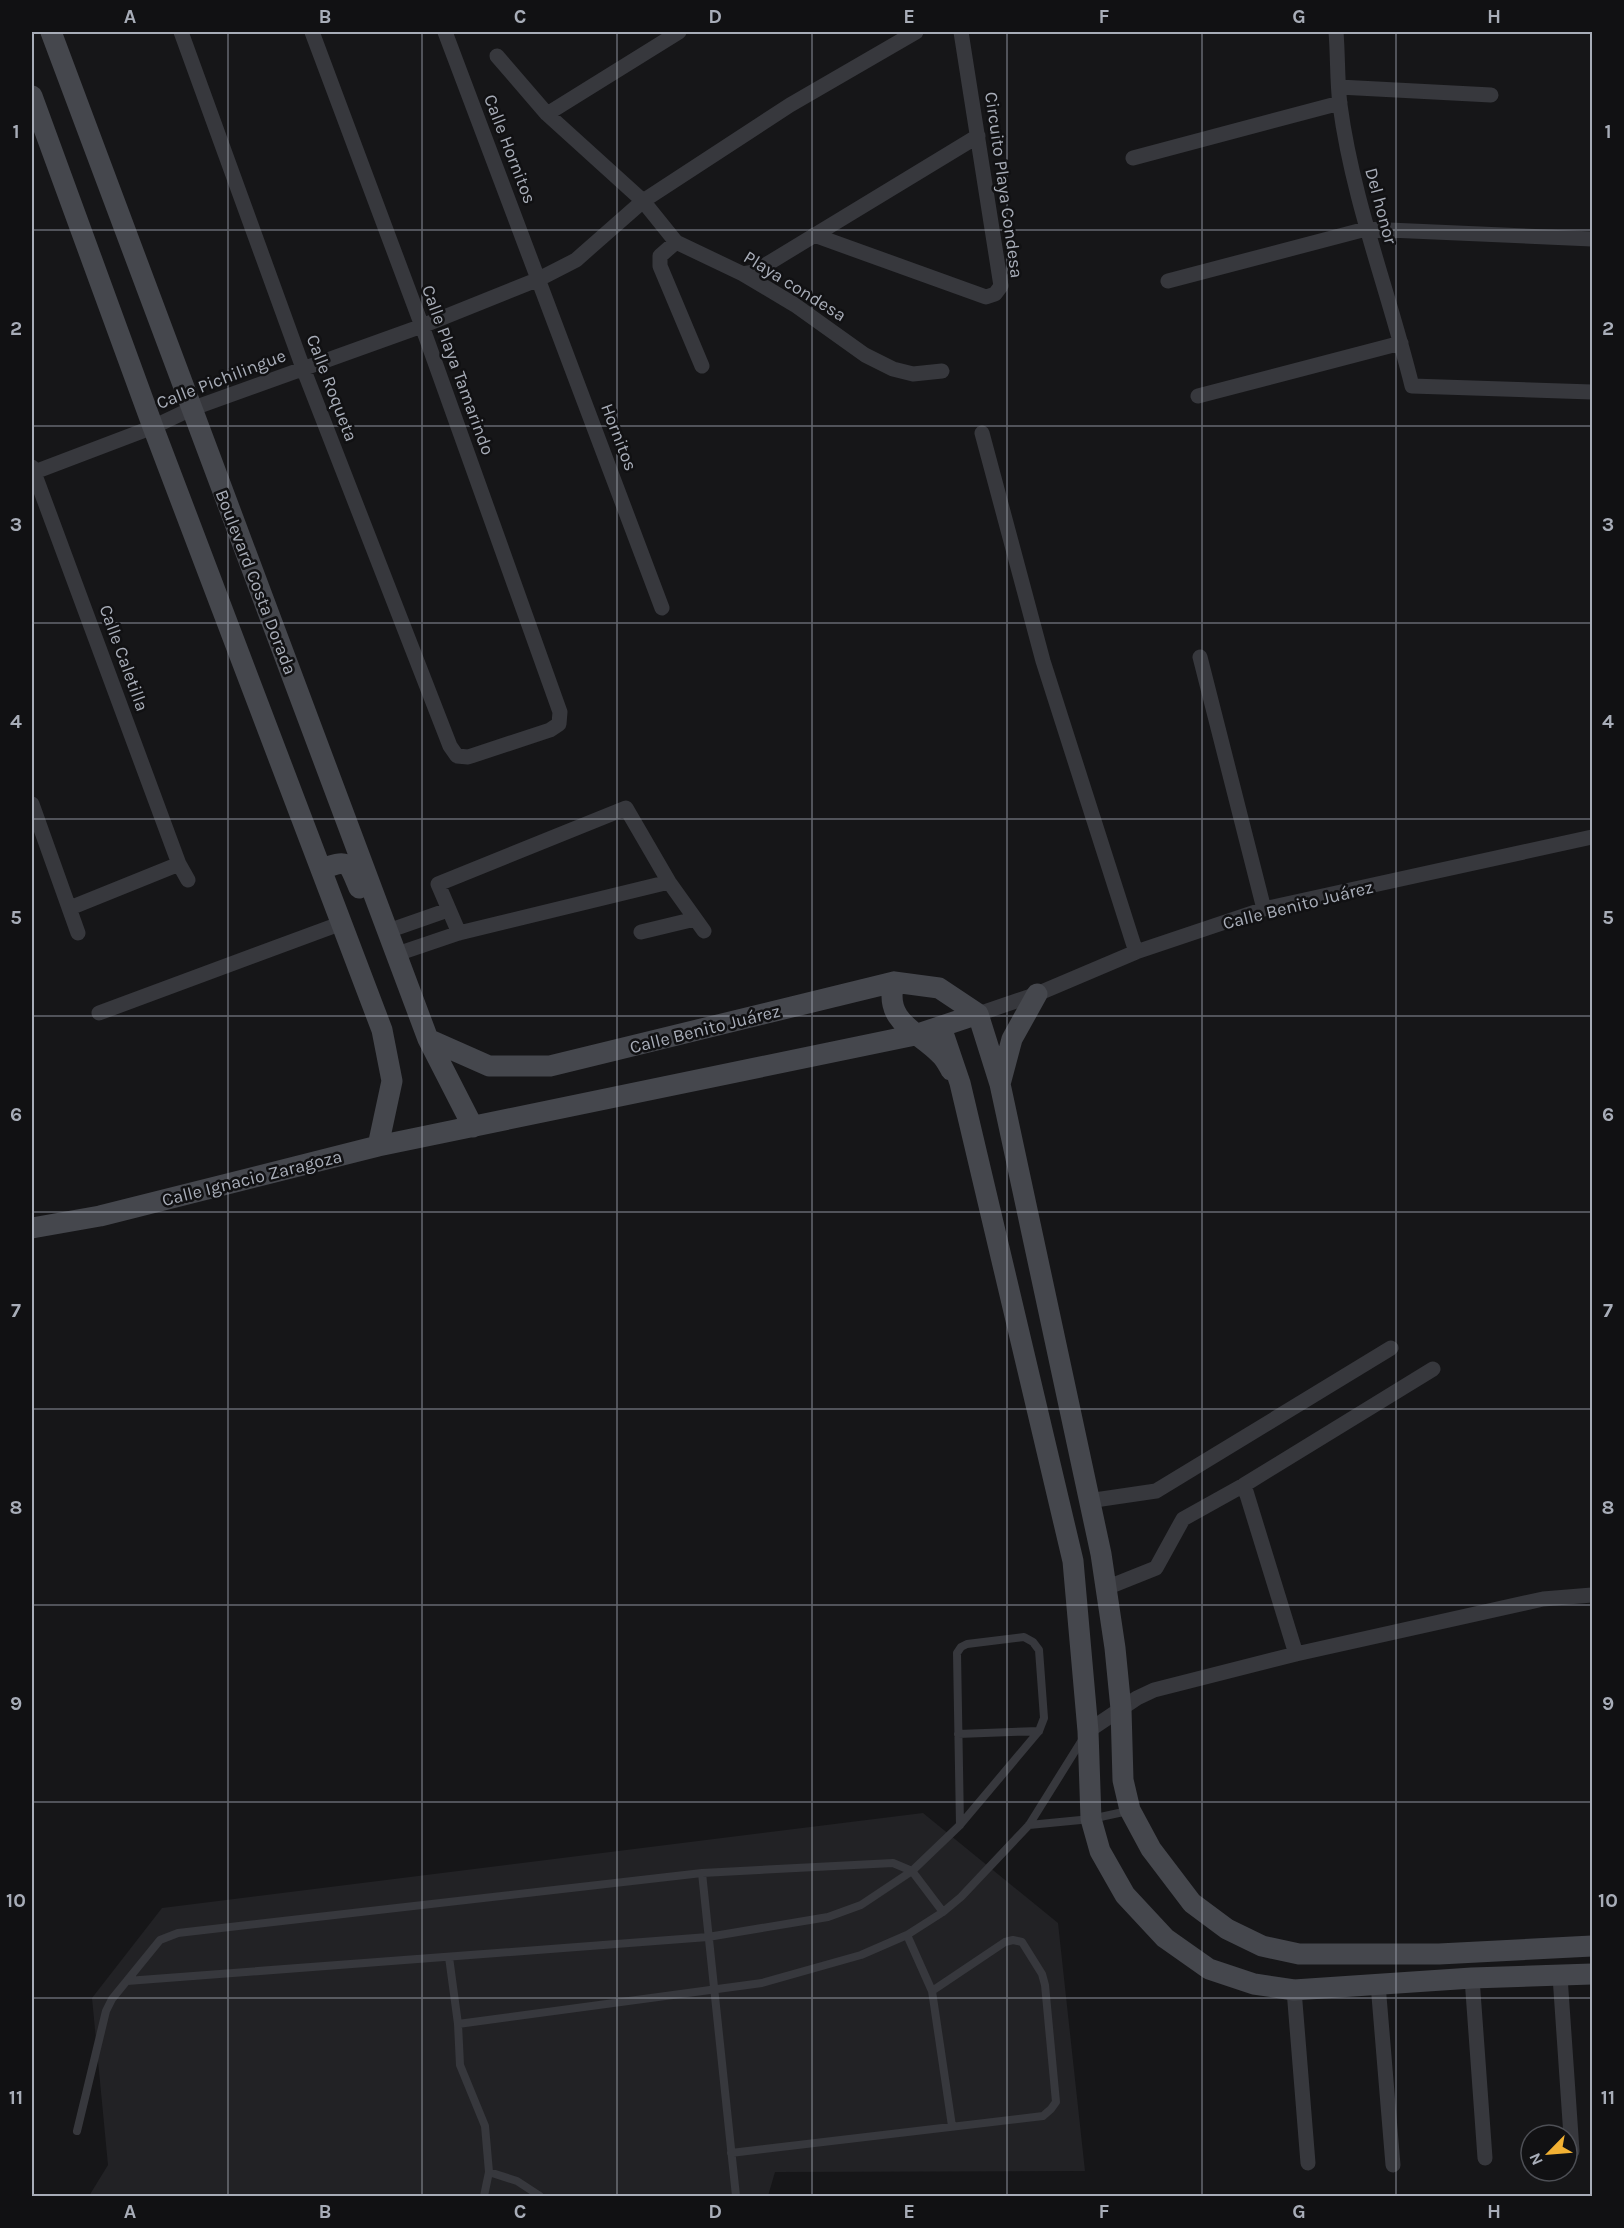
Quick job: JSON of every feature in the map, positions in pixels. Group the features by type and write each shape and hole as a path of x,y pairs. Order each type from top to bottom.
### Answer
{"main road":[{"name":"Boulevard Costa Dorada","path":"51,32 428,1039 473,1127"},
{"path":"32,96 153,427 382,1030 392,1081 378,1146"},
{"path":"322,869 339,862 346,863 350,867 364,900 379,908"},
{"path":"894,982 890,995 892,1007 915,1035 941,1054 960,1083"},
{"name":"Calle Benito Juárez","path":"428,1039 489,1066 550,1066 894,982 939,988 978,1014"},
{"path":"1000,1084 1012,1039 1037,993"},
{"path":"978,1014 1000,1084 1101,1554 1115,1648 1123,1780 1130,1810 1150,1849 1192,1903 1227,1929 1262,1946 1299,1954 1438,1954 1593,1946"},
{"name":"Calle Benito Juárez","path":"473,1127 915,1035 978,1014"},
{"path":"941,1027 960,1083 1073,1561 1088,1731 1091,1819 1100,1851 1125,1895 1166,1938 1209,1969 1254,1984 1294,1990 1472,1978 1593,1974"},
{"name":"Calle Ignacio Zaragoza","path":"32,1228 100,1216 378,1146 473,1127"},
{"path":"1044,1439 1075,1437"}],"street":[{"name":"Calle Roqueta","path":"181,32 303,368 450,746 456,756"},
{"name":"Calle Playa Tamarindo","path":"312,32 422,326 560,712 559,724 550,730 468,757 456,756"},
{"name":"Calle Hornitos","path":"445,32 539,279"},
{"path":"547,114 679,32"},
{"name":"Calle Pichilingue","path":"32,470 153,427 191,409 422,326 539,279 576,260 643,201 790,105 916,32"},
{"name":"Circuito Playa Condesa","path":"814,235 986,297 995,294 1001,286 961,32"},
{"name":"Del honor","path":"1336,32 1340,103 1350,164 1366,229 1412,386 1593,392"},
{"path":"497,56 547,114 643,201"},
{"path":"1339,87 1491,95"},
{"path":"1132,158 1340,103"},
{"path":"743,274 754,272 978,136"},
{"name":"Playa condesa","path":"643,201 676,242 743,274 795,304 865,355 893,369 913,374 942,371"},
{"path":"1168,281 1366,229 1593,239"},
{"path":"676,242 660,256 660,266 702,366"},
{"name":"Hornitos","path":"539,279 662,608"},
{"path":"1198,396 1401,343"},
{"path":"982,433 1043,661 1136,952"},
{"name":"Calle Caletilla","path":"32,470 179,864 188,880"},
{"path":"1200,657 1264,909"},
{"path":"32,804 78,933"},
{"path":"459,933 438,884 626,808 669,882 700,925 641,932"},
{"name":"Calle Benito Juárez","path":"978,1014 1037,993 1136,952 1264,909 1593,837"},
{"path":"70,908 179,864"},
{"path":"397,954 459,933 669,882"},
{"path":"388,931 448,910"},
{"path":"99,1013 342,923"},
{"path":"1090,1508 1156,1491 1391,1347"},
{"path":"1106,1588 1156,1568 1183,1519 1244,1485 1433,1369"},
{"path":"1244,1485 1296,1654"},
{"path":"1088,1731 1120,1709 1154,1690 1296,1654 1543,1599 1593,1595"},
{"path":"1560,1976 1570,2123"},
{"path":"1472,1978 1485,2158"},
{"path":"1378,1984 1393,2165"},
{"path":"1294,1990 1308,2163"}],"lane":[{"path":"127,1981 708,1937 828,1917 861,1905 912,1871 960,1825 1039,1731 1044,1718 1039,1650 1033,1642 1024,1637 967,1644 957,1653 960,1825"},
{"path":"958,1734 1039,1731"},
{"path":"458,2024 762,1983 861,1955 907,1935 943,1912 961,1897 1029,1825 1088,1731"},
{"path":"1029,1825 1091,1819 1130,1810"},
{"path":"77,2131 106,2012 112,1999 160,1940 178,1933 702,1873 893,1863 912,1871 943,1912"},
{"path":"702,1873 736,2196"},
{"path":"907,1935 932,1991 952,2126"},
{"path":"731,2153 1043,2116 1051,2109 1056,2102 1045,1985 1042,1974 1022,1942 1013,1940 1005,1942 932,1991"},
{"path":"449,1957 458,2024 460,2065 485,2126 489,2172 484,2196"},
{"path":"489,2172 517,2181 540,2196"}],"shaded area":[{"path":"923,1813 1058,1923 1085,2171 775,2172 768,2196 89,2196 108,2165 92,1998 162,1908"}]}
